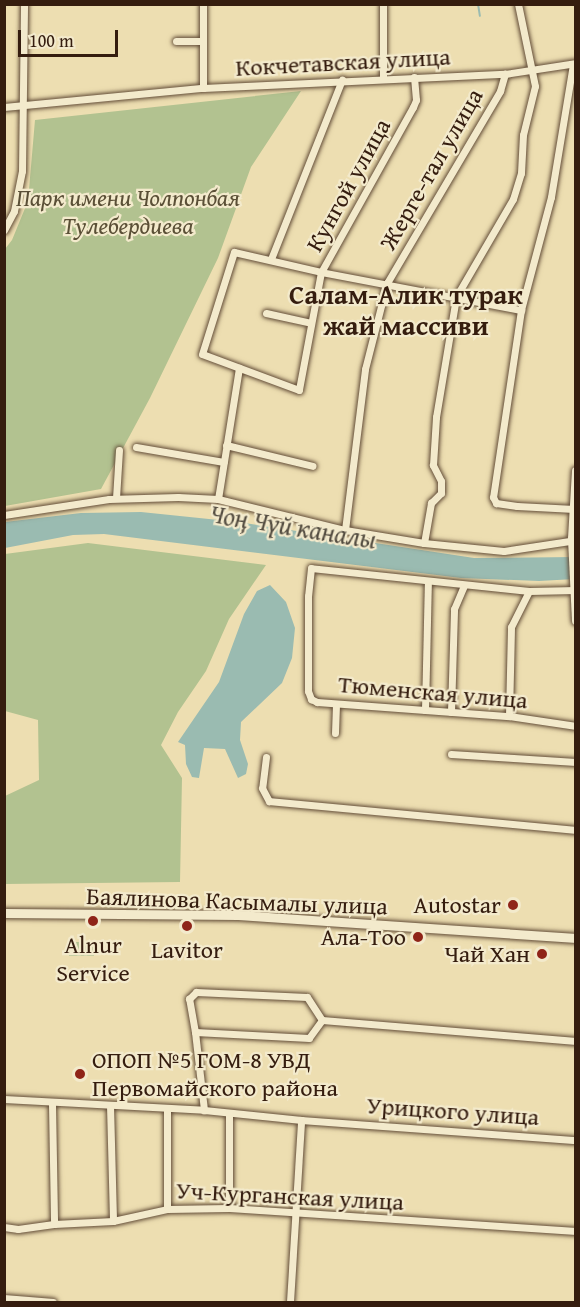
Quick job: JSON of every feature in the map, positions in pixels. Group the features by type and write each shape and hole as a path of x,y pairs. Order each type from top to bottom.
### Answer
{"main road":[{"name":"Баялинова Касымалы улица","path":"4,913 238,915 576,938"}],"street":[{"path":"4,230 14,211 22,171 24,4"},
{"path":"203,4 203,88"},
{"path":"383,4 383,78"},
{"path":"424,543 431,503 441,493 441,481 434,465 436,417 456,297 513,199 521,173 523,135 535,86 518,4"},
{"path":"176,41 203,40"},
{"path":"573,509 496,503 493,497 521,310 551,197 574,63"},
{"name":"Кокчетавская улица","path":"4,107 203,88 505,74 574,63"},
{"name":"Жерге-тал улица","path":"345,530 365,369 387,283 500,91 505,74"},
{"name":"Кунгой улица","path":"271,259 234,252 202,354 298,390 321,272 413,107 416,100 414,77"},
{"path":"342,80 271,259 321,272 521,310"},
{"path":"266,313 311,323"},
{"path":"218,500 239,368"},
{"path":"226,445 313,466"},
{"path":"136,447 224,462"},
{"path":"116,498 119,450"},
{"path":"576,471 573,509 576,621"},
{"path":"4,515 116,498 178,497 218,500 345,530 424,543 504,551 574,539"},
{"name":"Тюменская улица","path":"428,581 311,568 308,596 308,691 311,699 336,704 509,717 576,726"},
{"path":"425,710 428,581 529,591 574,589"},
{"path":"451,712 454,609 464,585"},
{"path":"509,717 512,627 529,591"},
{"path":"335,733 336,704"},
{"path":"451,754 576,762"},
{"path":"266,757 262,788 269,801 576,830"},
{"path":"204,1110 189,999 196,992 307,997 322,1020"},
{"path":"195,1032 309,1038 322,1020"},
{"path":"322,1020 576,1041"},
{"name":"Урицкого улица","path":"4,1099 52,1104 204,1110 301,1120 576,1140"},
{"path":"52,1104 54,1224"},
{"path":"110,1105 113,1221"},
{"path":"166,1109 167,1209"},
{"path":"229,1114 229,1208"},
{"path":"290,1302 301,1120"},
{"name":"Уч-Курганская улица","path":"4,1227 18,1229 54,1224 113,1221 167,1209 229,1208 576,1231"},
{"path":"4,1298 53,1302"}],"green space":[{"name":"Парк имени Чолпонбая Тулебердиева","path":"301,91 251,167 218,258 150,398 101,489 5,506 5,249 12,240 28,201 35,120"},
{"path":"88,543 266,565 229,619 206,671 178,712 161,745 182,778 180,882 5,884 5,796 39,780 38,720 5,711 5,554"},
{"path":"69,942 94,942 94,956 69,956"}],"water":[{"path":"141,512 238,522 474,558 575,557 575,579 539,581 461,578 104,534 73,535 5,548 5,522 81,513"},
{"path":"270,585 286,602 295,628 292,658 282,683 241,722 240,740 248,764 246,774 238,778 225,749 204,748 199,778 192,777 186,764 185,745 178,742 219,682 244,614 257,591"}],"waterway":[{"path":"478,4 480,16"}],"place":[{"name":"Autostar","path":"513,905"},
{"name":"Alnur Service","path":"93,921"},
{"name":"Lavitor","path":"187,926"},
{"name":"Ала-Тоо","path":"418,937"},
{"name":"Чай Хан","path":"542,954"},
{"name":"ОПОП №5 ГОМ-8 УВД Первомайского района","path":"80,1074"}],"district":[{"name":"Салам-Алик турак жай массиви","path":"406,310"}],"water label":[{"name":"Чоң Чүй каналы","path":"293,526"}]}
